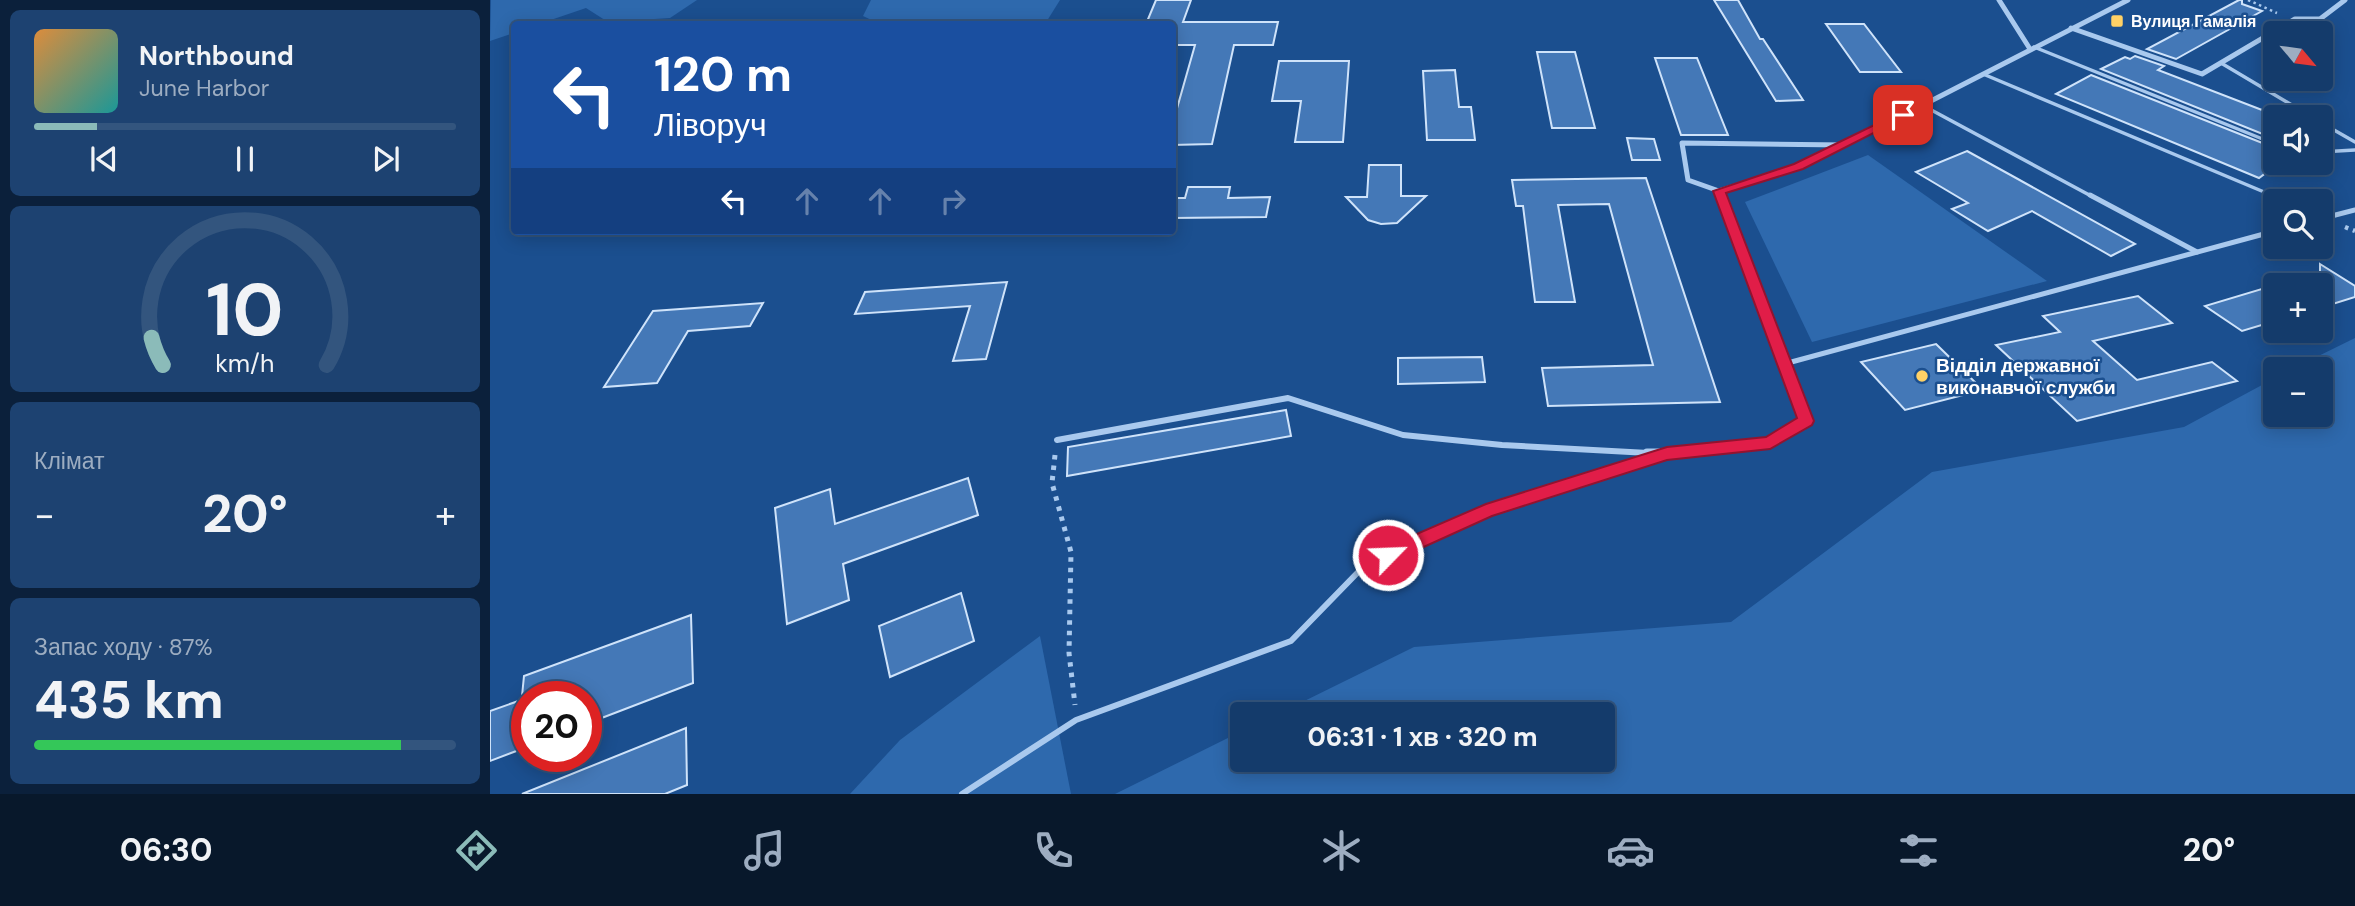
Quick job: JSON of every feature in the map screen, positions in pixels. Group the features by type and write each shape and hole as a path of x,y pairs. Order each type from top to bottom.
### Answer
{"street":[{"path":"1999,0 2032,48"},
{"path":"1845,145 1682,144 1688,180 1719,191 1798,167 1845,145 2128,0"},
{"path":"2071,28 2202,74 2295,19 2320,19 2344,0"},
{"path":"1057,440 1288,398 1403,435 1502,446 1667,454 1770,443 1806,421 1719,191"}],"lane":[{"path":"2032,48 2263,139"},
{"path":"2221,63 2292,105"},
{"path":"1983,74 2263,191"},
{"path":"1922,105 2198,252"},
{"path":"2333,129 2355,142"},
{"path":"2333,151 2355,150"},
{"path":"2333,214 2355,209"},
{"path":"1784,364 2263,234"},
{"path":"962,794 1076,720 1291,641 1364,566 1486,511 1667,454"}],"path":[{"path":"2249,0 2295,19"},
{"path":"1057,440 1052,483 1071,552 1069,653 1076,720"}],"shaded area":[{"path":"491,0 697,0 670,18 606,21 586,8 548,21 511,21 511,34 490,41"},
{"path":"871,0 1060,0 1047,21 874,21 863,16"},
{"path":"1868,155 2047,281 1812,342 1745,202"},
{"path":"2355,338 2355,794 1115,794 1230,737 1230,772 1615,772 1615,702 1302,702 1414,647 1731,622 1932,472 2184,427 2263,384 2263,427 2333,427 2333,357 2316,357"},
{"path":"1040,636 1071,794 850,794 900,740"}],"building":[{"path":"1156,0 1191,0 1183,22 1278,22 1273,45 1234,45 1212,144 1176,145 1176,112 1195,45 1176,45 1176,21 1147,21"},
{"path":"1714,0 1738,0 1760,39 1763,39 1803,100 1776,101"},
{"path":"2242,0 2242,4 2262,11 2176,59 2147,49"},
{"path":"1826,24 1864,24 1901,72 1860,72"},
{"path":"1537,52 1575,52 1595,128 1552,128"},
{"path":"2135,56 2164,66 2158,70 2263,110 2263,134 2101,69 2125,57 2130,59"},
{"path":"1655,58 1697,58 1728,135 1681,135"},
{"path":"1279,61 1349,61 1343,142 1295,142 1301,101 1272,101"},
{"path":"1455,70 1459,107 1471,107 1475,140 1427,140 1423,71"},
{"path":"2091,75 2263,143 2263,175 2259,178 2056,94"},
{"path":"1627,138 1654,139 1660,160 1632,160"},
{"path":"1967,151 2135,244 2111,256 2032,211 1988,231 1952,209 1968,203 1916,172"},
{"path":"1369,165 1401,165 1401,196 1426,196 1397,223 1381,224 1368,220 1346,197 1367,197"},
{"path":"1646,178 1720,402 1548,406 1542,368 1653,365 1609,204 1558,205 1575,302 1535,302 1523,206 1516,206 1512,180"},
{"path":"1188,187 1230,187 1228,198 1270,197 1266,217 1176,218 1176,198 1185,198"},
{"path":"2320,264 2355,286 2355,297 2333,304 2333,273 2320,273"},
{"path":"1007,282 986,359 953,361 970,306 855,314 865,292"},
{"path":"2263,289 2263,325 2242,331 2205,306"},
{"path":"2138,296 2172,323 2093,341 2137,380 2212,362 2237,381 2077,421 1996,345 2060,332 2043,316"},
{"path":"763,303 750,326 688,331 657,383 604,387 653,311"},
{"name":"Відділ державної виконавчої служби","path":"1936,344 1983,390 1905,410 1861,362"},
{"path":"1482,357 1485,382 1398,384 1398,358"},
{"path":"1286,410 1291,436 1067,476 1068,447"},
{"path":"968,478 978,515 843,564 849,600 787,624 775,508 830,489 835,524"},
{"path":"961,593 974,641 890,677 879,626"},
{"path":"691,615 693,683 602,718 602,681 524,681 524,676"},
{"path":"511,704 511,753 490,761 490,711"},
{"path":"686,728 687,785 665,794 522,794 577,772 602,772 602,762"}],"place":[{"name":"Вулиця Гамалія","path":"2117,21"},
{"name":"Відділ державної виконавчої служби","path":"1922,376"}],"route":[{"path":"1388,555 1486,511 1667,454 1770,443 1806,421 1719,191 1798,167 1903,115"}]}
